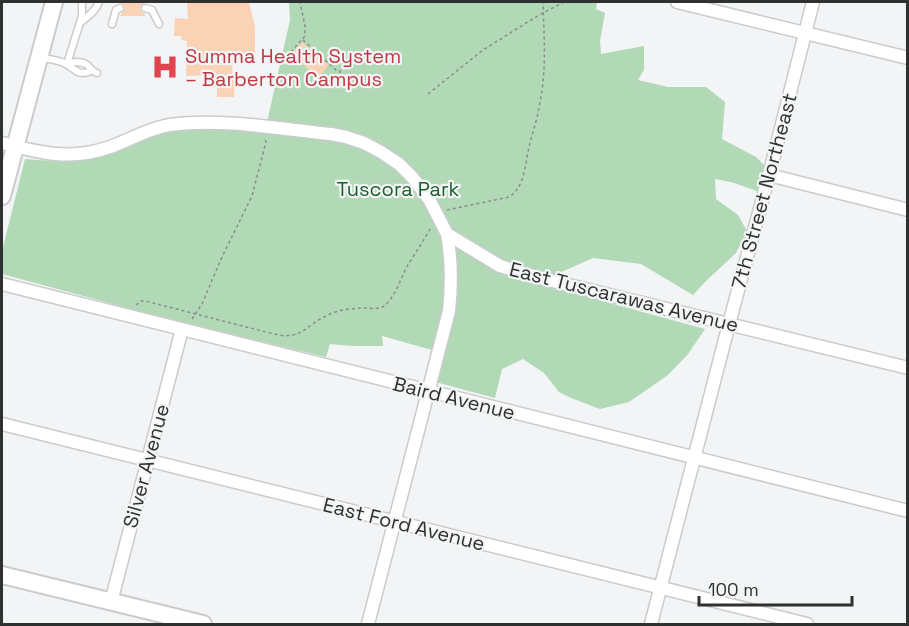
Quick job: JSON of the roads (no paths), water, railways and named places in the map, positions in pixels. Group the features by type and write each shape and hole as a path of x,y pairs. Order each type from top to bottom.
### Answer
{"main road":[{"path":"2,196 8,145 39,57 54,2"},
{"path":"2,575 203,624"}],"street":[{"path":"677,2 908,58"},
{"name":"7th Street Northeast","path":"651,624 813,2"},
{"path":"8,145 36,152 69,155 97,151 168,125 201,122 331,134 364,143 399,164 429,199 447,234 452,265 449,311 368,624"},
{"path":"769,175 908,210"},
{"name":"East Tuscarawas Avenue","path":"447,234 500,266 520,273 908,368"},
{"name":"Baird Avenue","path":"2,285 908,511"},
{"name":"Silver Avenue","path":"111,603 147,460 184,330"},
{"name":"East Ford Avenue","path":"2,424 807,624"}],"lane":[{"path":"67,64 82,16 82,2"},
{"path":"79,23 93,12 99,2"},
{"path":"145,8 152,9 159,24"},
{"path":"112,24 116,10 120,9"},
{"path":"39,57 67,64 76,62 86,64 94,72"}],"place":[{"name":"Summa Health System – Barberton Campus","path":"165,67"}],"park label":[{"name":"Tuscora Park","path":"398,189"}]}
